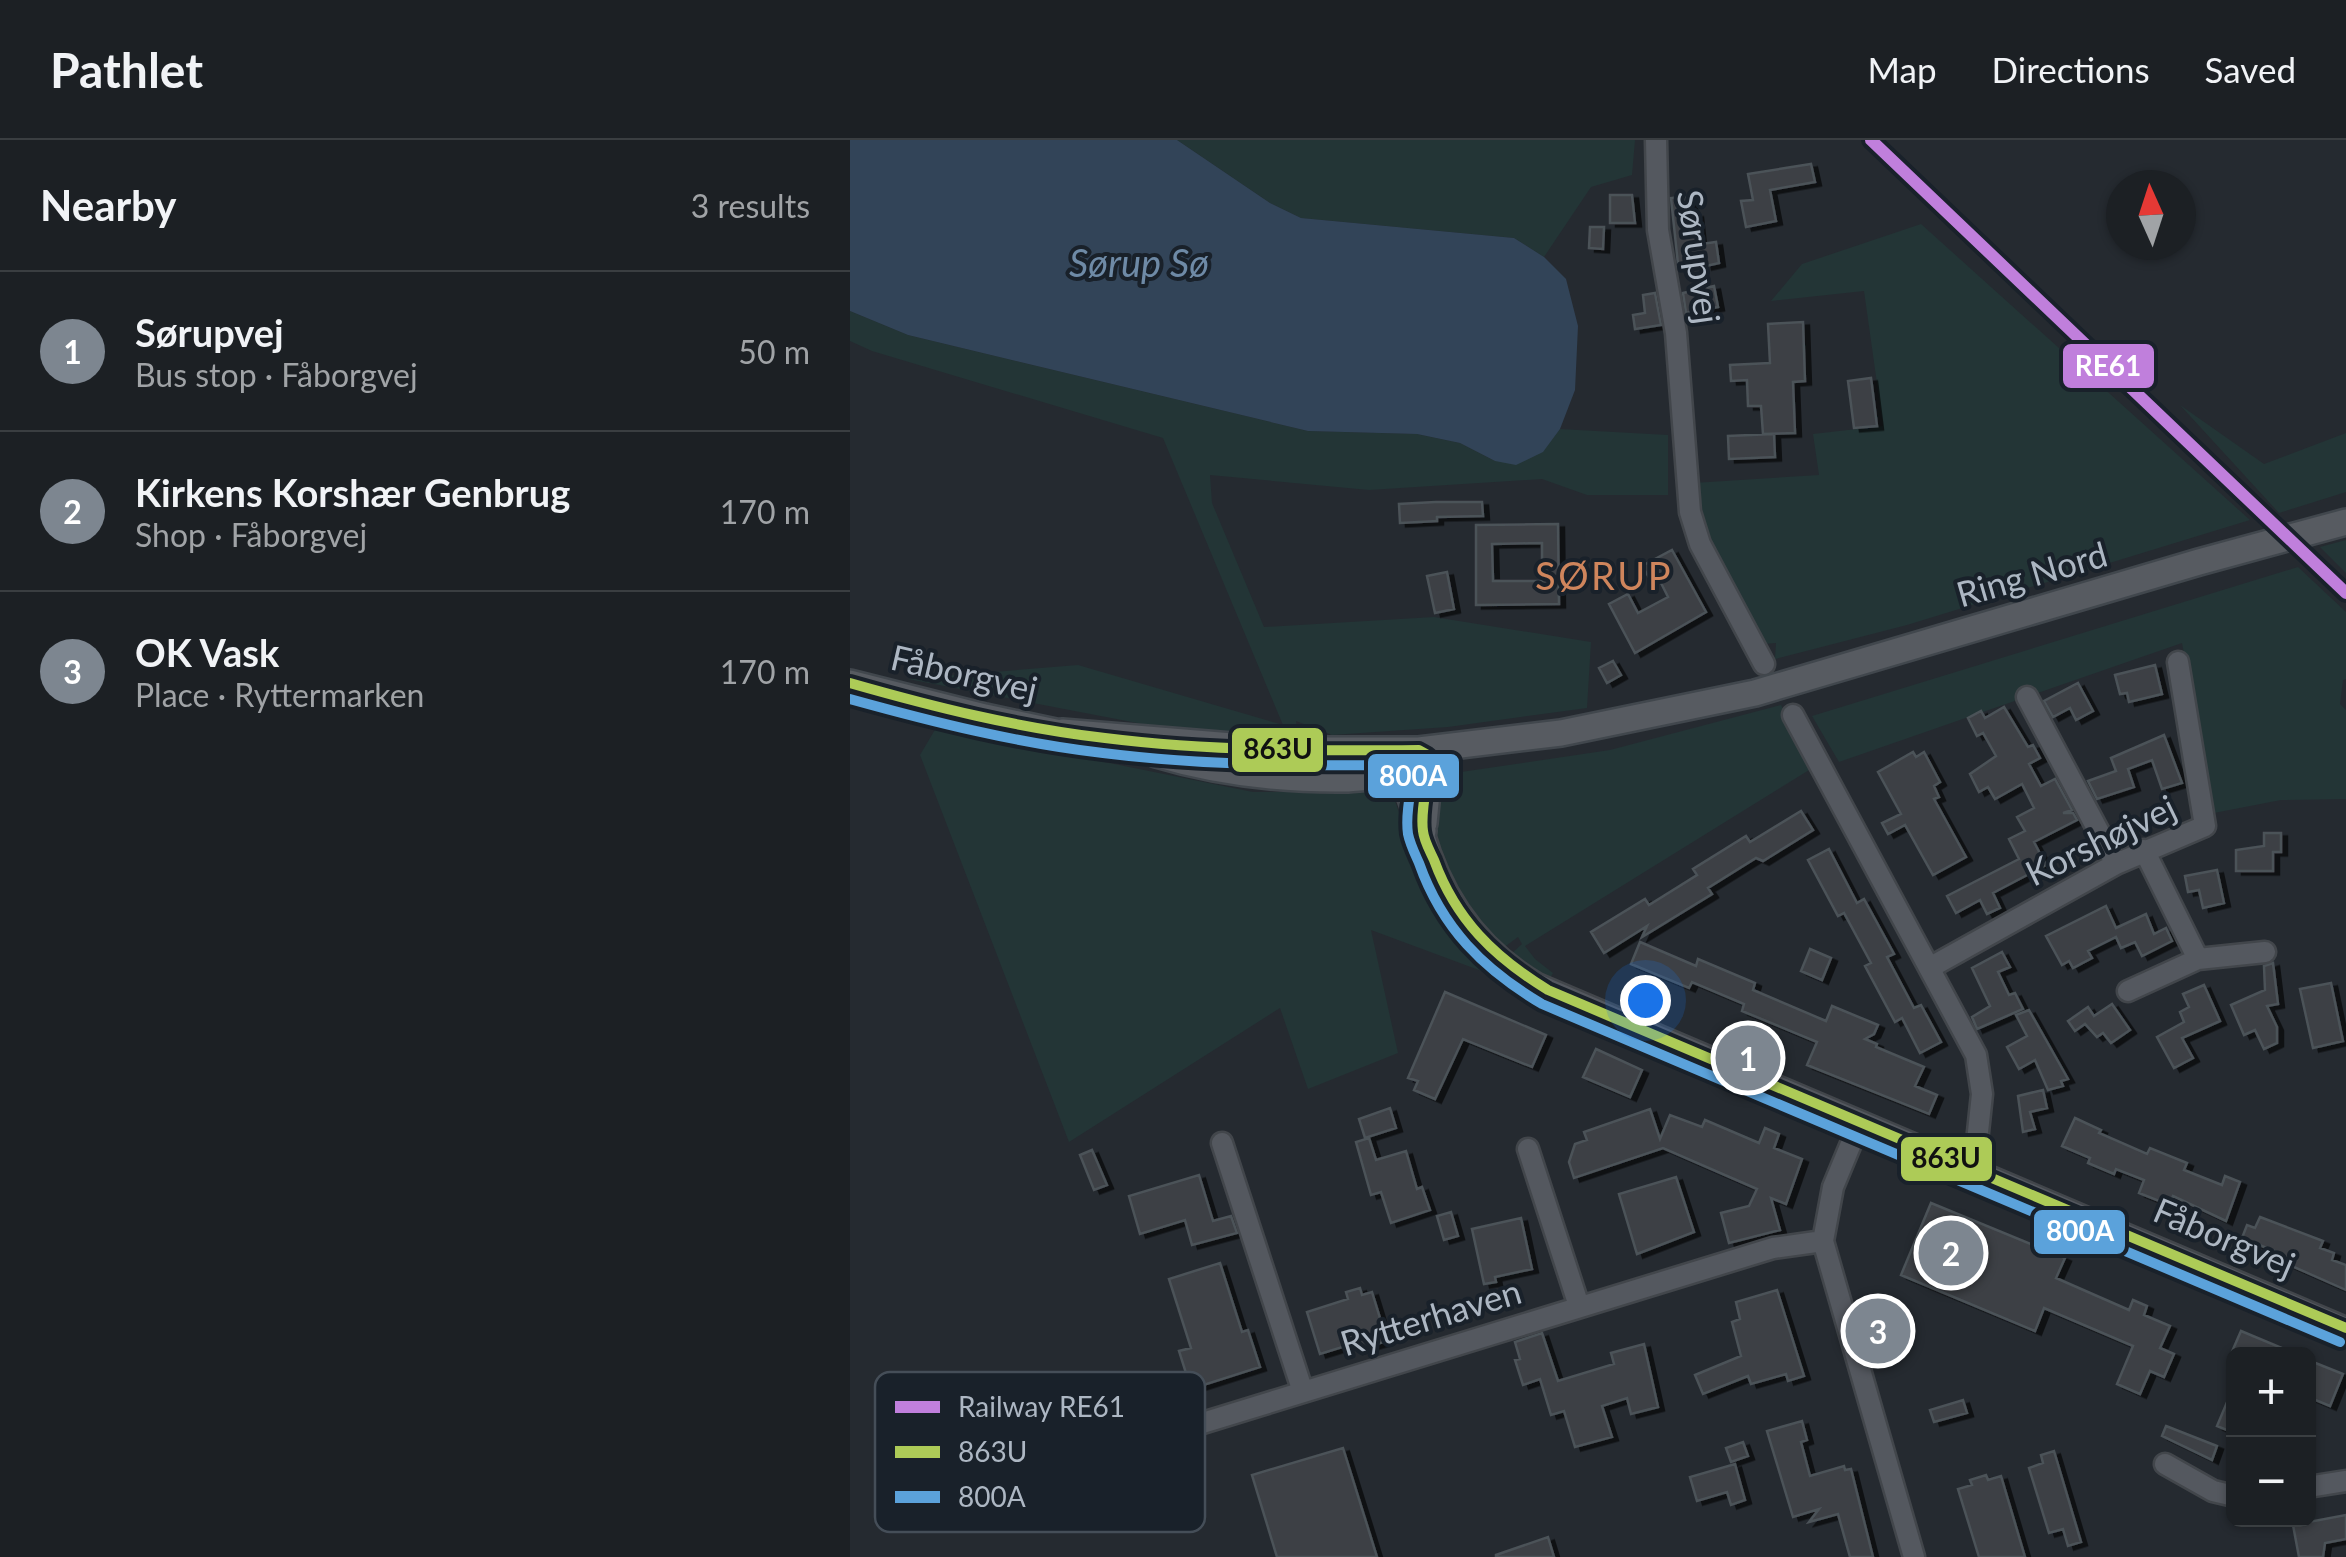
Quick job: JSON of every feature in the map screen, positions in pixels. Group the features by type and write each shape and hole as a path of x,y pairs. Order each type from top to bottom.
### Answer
{"main road":[{"name":"Ring Nord","path":"1416,766 1755,694 2340,521"},
{"name":"Fåborgvej","path":"850,683 985,718 1242,774 1392,778 1416,766"},
{"name":"Fåborgvej","path":"1062,732 1416,766"},
{"path":"1416,766 1423,831"}],"street":[{"name":"Sørupvej","path":"1656,140 1658,230 1676,333 1690,512 1700,544 1764,664"},
{"name":"Korshøjvej","path":"1931,968 2116,864 2206,826 2178,662"},
{"path":"2027,697 2116,864"},
{"path":"1793,715 1976,1055 1982,1094 1974,1170"},
{"name":"Fåborgvej","path":"1423,831 1442,883 1462,918 1485,945 1524,977 1548,990 2346,1328"},
{"path":"2144,850 2198,960"},
{"path":"2128,991 2198,960 2264,952"},
{"path":"1860,1122 1833,1187 1823,1241 1914,1557"},
{"name":"Rytterhaven","path":"1222,1143 1303,1392"},
{"name":"Rytterhaven","path":"1528,1148 1578,1306"},
{"name":"Rytterhaven","path":"1205,1422 1773,1248 1823,1241"},
{"path":"2164,1464 2226,1494"},
{"path":"2316,1486 2346,1481"}],"shaded area":[{"path":"1177,140 1635,140 1632,175 1591,187 1544,257 1514,238 1301,218 1270,203"},
{"path":"1921,224 2250,520 1907,625 1775,659 1776,643 1763,644 1701,530 1693,483 1819,475 1813,434 1883,426 1864,291 1771,301 1802,264"},
{"path":"850,311 908,335 1308,431 1417,434 1460,443 1495,461 1542,452 1560,429 1668,435 1668,495 1587,495 1542,479 1369,490 1210,475 1212,503 1264,627 1434,617 1591,642 1587,708 1448,727 1332,735 1296,721 1297,729 1274,736 1179,731 908,679 1078,665 1283,725 1163,438 872,351 850,341"},
{"path":"2180,405 2264,464 2346,433 2346,492 2279,513"},
{"path":"2346,540 2346,573 2320,547"},
{"path":"2298,567 2346,612 2346,679 2340,704 2346,710 2346,799 2281,800 2214,813 2182,643 1839,762 1812,716"},
{"path":"1781,705 1814,767 1525,946 1553,973 1549,980 1511,954 1522,944 1518,937 1503,948 1473,912 1445,864 1434,814 1439,792 1454,773 1610,750"},
{"path":"936,728 1253,792 1392,792 1422,880 1452,928 1495,976 1371,930 1398,1053 1308,1089 1280,1008 1069,1142 920,755"}],"water":[{"name":"Sørup Sø","path":"850,140 1177,140 1270,203 1301,218 1514,238 1544,257 1566,279 1578,326 1575,390 1560,429 1543,452 1516,465 1495,461 1460,443 1417,434 1308,431 908,335 850,311"}],"building":[{"path":"1811,164 1815,182 1770,190 1776,221 1746,227 1741,201 1753,200 1748,174"},
{"path":"1610,195 1632,195 1635,223 1610,223"},
{"path":"1690,196 1700,241 1716,242 1719,263 1706,266 1705,260 1678,264 1671,198"},
{"path":"1590,227 1604,227 1603,249 1589,248"},
{"path":"1714,286 1718,307 1686,313 1683,293"},
{"path":"1655,293 1661,325 1635,329 1633,315 1645,313 1643,295"},
{"path":"1803,322 1805,381 1793,382 1795,433 1763,434 1761,406 1748,406 1747,380 1731,381 1730,365 1770,363 1768,324"},
{"path":"1871,378 1877,426 1854,428 1848,381"},
{"path":"1774,434 1775,457 1729,459 1728,436"},
{"path":"1482,502 1483,516 1400,523 1399,504"},
{"path":"1558,524 1559,604 1476,605 1476,525","holes":["1542,543 1542,581 1493,581 1492,544"]},
{"path":"1672,550 1706,612 1635,653 1609,604 1628,594 1638,613 1668,597 1657,575 1650,579 1642,566"},
{"path":"1447,572 1454,609 1435,613 1427,576"},
{"path":"1613,661 1621,675 1607,683 1599,668"},
{"path":"2155,665 2162,694 2129,702 2127,693 2120,694 2115,675"},
{"path":"2078,683 2093,711 2076,720 2070,708 2053,717 2044,701"},
{"path":"2004,707 2028,747 2033,745 2040,758 2029,764 2041,786 2055,779 2072,810 2063,813 2073,813 2077,820 2034,842 2046,865 1993,893 2000,908 1987,914 1980,900 1956,913 1947,896 2019,859 2009,839 2025,831 2017,817 2034,808 2022,784 1995,799 1988,787 1979,792 1970,774 1996,756 1983,733 1977,736 1968,718 1981,711 1985,718"},
{"path":"2164,735 2182,783 2162,789 2152,760 2128,769 2134,787 2097,799 2088,781 2116,771 2111,758"},
{"path":"1913,752 1916,757 1924,752 1940,782 1934,786 1939,797 1934,799 1966,857 1933,875 1905,825 1888,834 1882,823 1901,814 1878,772"},
{"path":"1801,811 1813,830 1763,861 1756,858 1708,888 1712,894 1642,937 1647,926 1604,953 1591,932 1645,899 1649,905 1697,875 1693,869 1746,836 1750,842"},
{"path":"2264,833 2281,833 2281,852 2273,852 2273,871 2236,871 2236,850 2264,846"},
{"path":"1829,849 1857,903 1864,899 1894,954 1887,957 1914,1008 1921,1005 1941,1042 1920,1053 1902,1018 1895,1022 1865,966 1871,963 1844,913 1838,916 1808,860"},
{"path":"2217,870 2224,903 2203,908 2199,890 2188,892 2185,876"},
{"path":"2106,906 2116,928 2146,914 2154,934 2166,928 2172,941 2142,956 2135,942 2121,948 2116,937 2088,951 2092,958 2073,968 2069,961 2062,965 2046,936"},
{"path":"1640,942 1696,966 1698,959 1755,983 1753,990 1826,1021 1832,1006 1878,1025 1874,1034 1865,1039 1924,1067 1915,1086 1937,1095 1929,1114 1807,1065 1817,1042 1742,1011 1744,1004 1692,982 1689,988 1631,964"},
{"path":"1810,949 1831,958 1822,980 1801,971"},
{"path":"2002,952 2010,967 1998,972 2009,995 2015,993 2023,1009 1977,1029 1972,1017 1990,1006 1972,968"},
{"path":"2273,963 2278,1004 2267,1006 2277,1027 2277,1043 2264,1049 2255,1030 2244,1035 2231,1005 2265,990 2264,966"},
{"path":"2331,983 2343,1041 2313,1048 2300,989"},
{"path":"2204,985 2220,1021 2182,1038 2193,1058 2174,1068 2157,1037 2184,1022 2180,1012 2189,1007 2183,994"},
{"path":"1445,992 1546,1035 1532,1067 1463,1039 1435,1099 1414,1090 1418,1081 1408,1078"},
{"path":"2112,1004 2130,1030 2111,1043 2103,1033 2097,1037 2085,1024 2075,1031 2068,1021 2088,1007 2094,1016"},
{"path":"2029,1010 2068,1079 2061,1081 2063,1086 2048,1090 2035,1060 2019,1069 2007,1047 2027,1036 2016,1015"},
{"path":"1596,1049 1642,1070 1630,1097 1583,1077"},
{"path":"2043,1090 2047,1108 2030,1112 2035,1129 2023,1132 2018,1096"},
{"path":"1390,1108 1396,1128 1365,1138 1359,1119"},
{"path":"1650,1109 1660,1139 1670,1115 1702,1127 1705,1120 1759,1143 1765,1128 1779,1134 1774,1148 1802,1159 1786,1204 1771,1198 1780,1230 1729,1243 1721,1213 1749,1206 1757,1189 1663,1148 1574,1178 1569,1162 1575,1144 1587,1140 1584,1132"},
{"path":"2075,1118 2147,1154 2150,1148 2187,1163 2184,1170 2222,1185 2225,1176 2240,1182 2226,1221 2173,1196 2169,1205 2139,1193 2144,1180 2116,1169 2114,1174 2062,1146"},
{"path":"1369,1138 1376,1160 1406,1151 1417,1189 1422,1187 1430,1210 1391,1223 1381,1192 1371,1195 1356,1142"},
{"path":"1092,1150 1107,1185 1094,1190 1080,1155"},
{"path":"1199,1175 1213,1221 1231,1216 1237,1233 1192,1245 1185,1220 1140,1234 1129,1196"},
{"path":"1676,1177 1694,1232 1637,1254 1619,1194"},
{"path":"1931,1203 2065,1258 2056,1278 2129,1310 2133,1300 2147,1306 2144,1315 2170,1326 2160,1348 2174,1354 2164,1377 2150,1371 2140,1394 2117,1384 2133,1346 2044,1308 2035,1331 1901,1275"},
{"path":"1451,1212 1458,1236 1444,1240 1437,1216"},
{"path":"2260,1217 2323,1241 2320,1248 2334,1253 2332,1260 2346,1265 2346,1290 2276,1259 2279,1253 2242,1238 2247,1225 2255,1228"},
{"path":"1521,1218 1532,1269 1495,1277 1496,1282 1484,1284 1472,1229"},
{"path":"1220,1263 1242,1332 1248,1330 1260,1367 1205,1385 1205,1372 1186,1372 1179,1351 1191,1348 1169,1279"},
{"path":"1360,1288 1362,1295 1372,1292 1387,1341 1357,1350 1355,1343 1320,1354 1307,1312 1348,1299 1346,1292"},
{"path":"1777,1290 1804,1376 1788,1381 1786,1374 1751,1384 1748,1376 1703,1394 1695,1375 1741,1356 1732,1322 1740,1319 1736,1302"},
{"path":"1883,1314 1891,1343 1873,1348 1865,1318"},
{"path":"2241,1331 2279,1347 2234,1347"},
{"path":"1542,1333 1558,1381 1614,1364 1611,1353 1644,1344 1658,1407 1631,1414 1627,1398 1602,1406 1612,1437 1575,1447 1564,1411 1551,1415 1540,1379 1523,1385 1515,1360 1520,1359 1515,1342"},
{"path":"2316,1363 2343,1374 2330,1406 2316,1400"},
{"path":"1963,1400 1967,1413 1934,1422 1930,1410"},
{"path":"2226,1405 2226,1430 2217,1426"},
{"path":"1802,1421 1807,1440 1801,1442 1810,1476 1844,1466 1845,1470 1851,1469 1873,1557 1850,1557 1838,1514 1809,1522 1819,1509 1793,1517 1767,1431"},
{"path":"2166,1426 2217,1446 2212,1460 2162,1436"},
{"path":"1743,1442 1748,1456 1731,1462 1726,1448"},
{"path":"1343,1448 1377,1557 1277,1557 1252,1475"},
{"path":"2054,1451 2081,1542 2068,1546 2063,1529 2049,1533 2029,1468 2043,1463 2041,1455"},
{"path":"1735,1464 1745,1500 1731,1505 1727,1492 1697,1501 1690,1477"},
{"path":"1986,1475 1988,1480 2001,1476 2025,1557 1979,1557 1958,1489"},
{"path":"2346,1515 2346,1539 2325,1543 2323,1557 2299,1557 2293,1527 2316,1527 2316,1521"},
{"path":"1548,1537 1554,1557 1496,1557 1496,1555"}],"rail line":[{"name":"RE61","path":"1871,140 2346,593"}],"transit line":[{"name":"863U","path":"850,683 976,716 1105,738 1222,748 1419,750 1428,755 1430,762 1424,835 1443,881 1479,935 1548,990 2346,1328"},
{"name":"800A","path":"850,699 975,731 1103,753 1220,763 1415,765 1408,834 1428,886 1467,945 1521,991 1542,1004 2340,1342"}],"place":[{"name":"Sørupvej","path":"1748,1058"},
{"name":"Kirkens Korshær Genbrug","path":"1951,1253"},
{"name":"OK Vask","path":"1878,1331"}],"district":[{"name":"SØRUP","path":"1604,577"}]}
